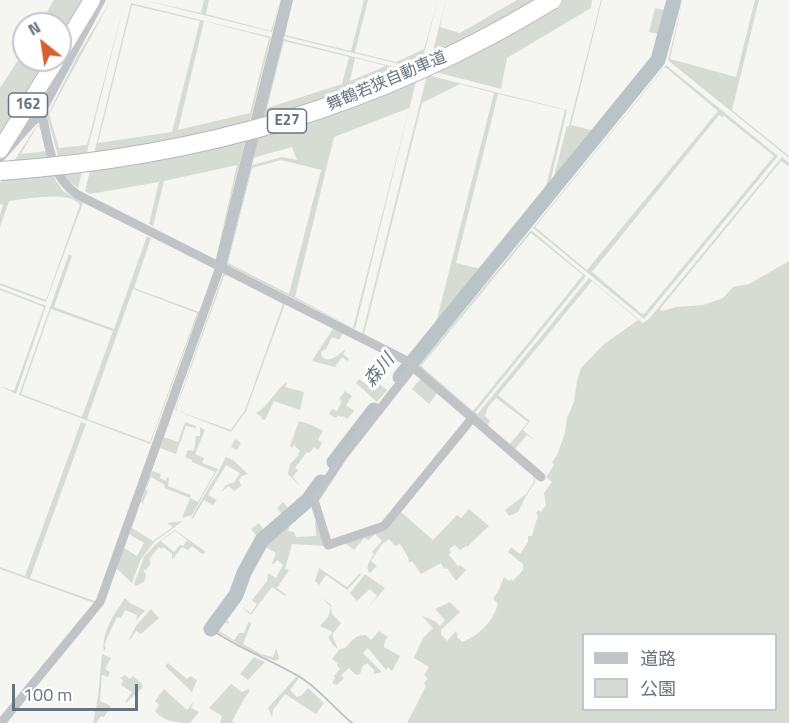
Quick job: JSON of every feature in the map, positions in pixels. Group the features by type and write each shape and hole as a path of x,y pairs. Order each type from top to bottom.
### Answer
{"highway":[{"path":"72,33 92,0"},
{"name":"舞鶴若狭自動車道","path":"0,171 140,155 211,141 281,123 357,97 418,72 493,34 552,0"},
{"name":"162","path":"0,150 49,72"}],"street":[{"path":"0,158 33,121 42,115 53,89 101,0"},
{"path":"2,723 100,602 220,267 287,0"},
{"path":"42,115 54,164 66,187 411,365 541,477"},
{"path":"411,365 378,407 314,500 328,545 384,526 473,417"}],"green space":[{"path":"54,0 87,0 72,25 72,12 47,12"},
{"path":"111,0 72,72 78,55"},
{"path":"125,0 78,188 69,181 62,170 47,116 69,72 72,72 49,114 59,148 87,145"},
{"path":"143,0 201,13 204,0 209,0 206,14 271,31 280,0 272,32"},
{"path":"292,0 285,35 351,51 364,0 368,0 355,52 396,62 424,49 438,0 420,69 283,36"},
{"path":"446,0 440,27 460,33 517,0 592,0 591,8 507,58 501,89 428,70"},
{"path":"601,0 571,125 595,131 657,56 554,185 554,176"},
{"path":"672,0 658,50 662,35 649,32 655,8 668,11"},
{"path":"683,0 670,59 736,77 755,0 759,0 732,110 789,158 668,60"},
{"path":"131,3 271,37 218,249 237,165 164,181 153,226 149,224 159,182 90,194 85,191","holes":["132,5 200,21 172,132 98,143","204,21 269,38 250,113 178,130"]},
{"path":"283,39 418,73 355,329 227,265 252,165 282,157 297,160 292,147 253,158","holes":["284,41 349,57 342,84 267,108","355,58 386,66 350,81","409,108 353,328 295,297 334,137","281,160 321,170 289,294 228,263 252,168"]},
{"path":"666,65 778,156 644,319 533,228","holes":["665,67 718,111 587,270 535,227","719,115 724,116 774,156 642,314 592,272"]},
{"path":"12,70 12,72 44,72 0,143 0,88"},
{"path":"427,75 567,110 548,192 411,360 362,335","holes":["460,84 494,93 436,323 409,357 364,334 422,103","498,94 565,110 545,191 481,269 456,263"]},
{"path":"37,125 41,126 56,181 63,191 83,203 46,302 0,285 0,283 46,300 80,205 75,200 58,197 9,201 0,227 3,205 0,204 0,183","holes":["37,126 40,127 46,151 21,154"]},
{"path":"782,157 789,163 789,167 781,161 660,309 662,311 676,307 703,305 723,298 733,287 749,284 789,261 789,723 407,723 426,686 424,683 428,679 424,675 429,667 414,658 423,638 433,628 422,616 435,621 440,626 445,620 435,609 450,602 460,612 441,630 441,634 447,641 456,631 457,637 462,642 480,632 489,622 498,604 493,598 504,577 513,581 523,570 523,564 508,552 511,547 520,554 528,542 528,536 532,536 538,510 541,512 546,505 544,493 552,482 546,477 554,465 552,462 565,433 581,368 603,345 638,320 592,281 498,395 530,421 523,430 534,440 527,435 514,450 509,445 528,422 496,398 488,407 485,416 490,421 487,426 476,416 589,278 643,323 649,319"},
{"path":"531,230 586,276 474,414 419,366","holes":["531,233 583,275 473,411 421,366"]},
{"path":"147,236 151,238 134,288 199,312 150,444 19,395 69,254 72,256 54,307 114,329","holes":["133,289 197,313 150,442 87,419","51,309 113,331 82,417 21,394"]},
{"path":"226,273 285,304 246,411 231,432 175,410 223,274","holes":["227,275 283,304 245,410 231,430 178,411 176,409 224,276"]},
{"path":"0,288 46,306 16,394 0,386 14,391 44,307 0,290"},
{"path":"334,327 343,333 339,340 332,337 326,349 321,352 322,357 332,359 346,349 343,354 349,359 347,361 342,357 335,367 312,361"},
{"path":"421,378 438,392 429,404 412,389"},
{"path":"359,379 374,390 379,384 387,390 377,402 356,383"},
{"path":"287,382 285,387 304,392 300,410 274,401 265,420 261,419 262,417 256,413"},
{"path":"345,391 352,396 346,405 354,411 347,419 338,415 336,418 329,414 332,409 337,411 342,401 339,399"},
{"path":"299,421 323,431 318,440 322,443 318,450 314,447 309,453 307,452 295,468 298,470 293,477 301,487 288,474 290,464 300,451 294,445 292,448 290,446"},
{"path":"81,422 86,424 30,578 95,601 94,603 0,569 0,567 25,576"},
{"path":"185,422 196,428 186,426 176,454 160,448 164,437 178,442"},
{"path":"472,423 534,475 535,482 518,512 509,516 505,510 526,494 534,482 533,475 473,424 401,512 433,540 457,515 461,518 469,509 489,526 467,547 460,550 455,545 449,549 451,552 449,555 458,566 466,570 456,581 441,563 421,574 412,561 409,563 400,544 395,546 389,539 382,544 371,561 377,566 370,573 368,566 374,554 372,552 382,541 375,534 369,540 364,538 354,550 345,543 385,529"},
{"path":"200,427 205,430 195,454 204,458 202,463 218,469 192,515 182,518 190,498 198,502 215,472 185,457 188,450 194,451 196,436 200,436"},
{"path":"235,439 241,443 237,450 231,447 226,457 233,460 248,474 242,476 239,480 241,486 234,491 229,486 221,492 226,485 234,482 240,473 226,465 208,495 217,500 213,505 204,500 191,518 217,474"},
{"path":"152,471 161,474 160,478 166,481 167,477 169,478 168,486 191,495 190,498 164,488 165,485 151,477 144,505 141,502"},
{"path":"283,502 288,508 294,505 297,508 285,519 283,517 283,520 260,540 251,529 259,523 266,533 281,521 283,515 277,508"},
{"path":"139,508 132,528 153,541 173,527 167,523 183,521 154,542 140,561 132,583 116,568 129,535 124,548 137,556 144,543 129,534"},
{"path":"295,514 296,522 291,522 288,531 294,532 296,537 316,536 315,522 319,523 325,546 292,544 285,569 289,570 277,588 286,595 272,587 251,615 241,607 251,613 257,604 252,600 267,581 268,573 276,578 283,565 277,560 272,564 276,553 264,546 251,568 240,596 223,618 229,622 228,624 222,620 216,629 234,640 239,633 244,633 249,621 251,624 243,644 261,654 273,657 276,649 279,659 275,661 254,653 213,629 237,596 245,574 262,544"},
{"path":"175,530 206,552 202,554 192,546 188,550 182,547 172,560 172,554 163,547 162,549 159,547 149,559 151,563 146,570 143,569 146,575 144,582 136,586 134,584 144,557 156,544","holes":["175,531 187,540 174,552 161,541"]},
{"path":"319,568 347,587 360,573 361,575 347,590 326,575 319,585 315,581"},
{"path":"365,574 385,588 368,608 377,596 370,589 357,601 350,593"},
{"path":"125,598 145,611 136,620 137,615 125,610 121,618 117,617 104,645 106,631"},
{"path":"322,598 331,605 332,614 341,623 332,635 338,649 328,637 331,631 320,626 328,617 331,607"},
{"path":"151,609 159,618 141,634 136,631 130,640 136,626"},
{"path":"379,631 388,637 384,647 400,656 392,671 388,667 386,670 368,648 363,653 382,672 374,674 374,670 367,663 360,674 356,675 349,668 341,675 344,678 337,685 332,683 340,669 338,663 332,659 340,649 345,648 359,636 366,635 371,640"},
{"path":"102,654 111,658 105,669 110,672 108,677 102,675 100,701 111,706 104,717 101,716 96,723 93,723 98,697"},
{"path":"254,657 265,662 248,680 240,674"},
{"path":"168,663 187,679 190,676 197,680 192,692 165,666"},
{"path":"125,675 130,679 133,676 142,684 142,688 126,703 132,692 121,685 123,680 120,678"},
{"path":"296,677 299,678 290,690 297,697 308,688 324,703 316,714 285,694 273,710 272,717 268,708"},
{"path":"231,684 242,692 248,689 250,691 232,721 234,723 220,723 222,716 209,708"},
{"path":"164,689 187,710 194,701 191,708 199,712 190,723 170,721 155,711 159,705 155,701"}],"waterway":[{"name":"森川","path":"400,377 658,60 674,0"},
{"name":"森川","path":"334,462 374,410"},
{"name":"森川","path":"211,629 236,595 244,573 262,540 308,500 321,482"},
{"name":"森川","path":"211,629 303,679 352,723"}]}
